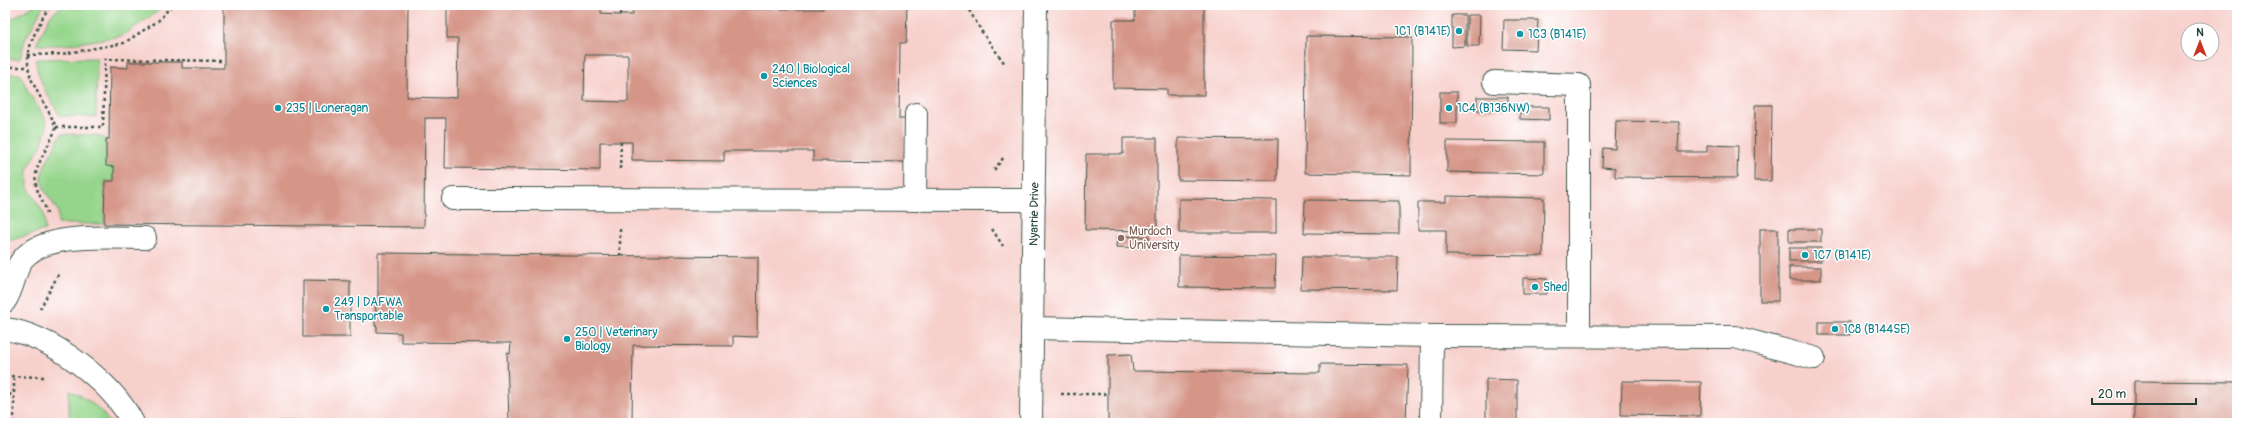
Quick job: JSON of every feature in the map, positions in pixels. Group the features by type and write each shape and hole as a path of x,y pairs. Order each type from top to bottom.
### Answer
{"street":[{"name":"Nyarrie Drive","path":"1031,423 1036,5"},
{"path":"1494,82 1579,85 1579,336"},
{"path":"915,200 916,114"},
{"path":"453,199 1034,200"},
{"path":"5,301 20,263 33,249 58,240 145,238"},
{"path":"1032,328 1432,336 1735,337 1814,358"},
{"path":"5,329 18,331 46,343 83,366 110,392 133,423"},
{"path":"1431,423 1432,336"}],"path":[{"path":"45,203 36,185 36,170 52,141 56,127 27,67 27,55 45,12 52,5"},
{"path":"27,55 62,54 124,43 158,22 172,5"},
{"path":"215,5 224,8"},
{"path":"620,5 620,15"},
{"path":"966,5 1007,70"},
{"path":"56,127 103,127 105,60 224,61"},
{"path":"5,67 27,67"},
{"path":"992,232 992,172 1005,155"},
{"path":"38,314 59,272"},
{"path":"14,375 14,423"},
{"path":"5,400 14,390"}],"shaded area":[{"name":"Murdoch University","path":"5,5 2237,5 2237,423 5,423"}],"green space":[{"path":"35,5 44,5 25,40 20,59 5,59 5,23"},
{"path":"63,5 164,5 156,13 122,36 65,45 36,45 50,16"},
{"path":"97,58 96,117 60,116 41,82 38,74 36,59"},
{"path":"5,74 20,74 28,91 45,118 47,127 41,146 28,168 28,187 44,214 45,230 5,242"},
{"path":"61,134 96,135 106,139 106,166 114,167 114,181 105,181 104,224 58,224 58,211 45,191 41,178 44,167"},
{"path":"69,390 92,403 110,423 69,423"}],"building":[{"path":"224,5 408,5 407,97 446,98 457,97 458,38 447,38 447,5 601,5 601,14 632,15 632,5 726,5 725,9 823,9 823,5 907,5 906,43 900,43 899,119 905,119 905,162 813,161 813,151 724,151 724,161 632,160 632,142 600,142 600,170 445,168 446,118 425,118 424,227 104,224 105,181 114,181 114,167 106,166 106,139 109,139 110,67 128,68 128,62 182,62 182,68 224,68","holes":["585,55 628,55 628,102 584,101"]},
{"path":"1135,5 1204,5 1204,95 1167,95 1167,89 1113,88 1113,20 1135,20"},
{"name":"1C1 (B141E)","path":"1452,15 1465,15 1465,46 1452,47"},
{"path":"1467,15 1480,15 1479,46 1467,46"},
{"name":"1C3 (B141E)","path":"1504,20 1538,20 1536,50 1503,49"},
{"path":"1306,36 1412,37 1411,175 1305,173"},
{"name":"1C4 (B136NW)","path":"1440,92 1457,92 1457,123 1440,123"},
{"path":"1477,97 1508,97 1508,110 1477,110"},
{"path":"1755,105 1772,105 1771,181 1754,181"},
{"path":"1520,107 1549,107 1549,120 1520,119"},
{"path":"1616,121 1679,122 1678,152 1707,152 1707,145 1738,146 1737,178 1615,177 1615,168 1602,167 1603,148 1615,149"},
{"path":"1123,138 1157,138 1157,231 1085,230 1086,154 1123,154"},
{"path":"1178,138 1278,139 1277,181 1178,180"},
{"path":"1447,141 1544,142 1544,174 1447,172"},
{"path":"1446,196 1544,198 1543,256 1446,255 1446,230 1418,230 1418,202 1446,202"},
{"path":"1179,199 1276,200 1276,233 1179,233"},
{"path":"1305,200 1399,201 1399,234 1304,233"},
{"path":"1760,229 1778,229 1778,301 1760,301"},
{"path":"1789,229 1821,229 1821,242 1789,242"},
{"path":"1117,236 1149,237 1149,248 1116,247"},
{"path":"1789,248 1821,248 1821,261 1789,261"},
{"name":"250 | Veterinary Biology","path":"378,253 758,257 757,337 733,336 733,346 633,345 632,423 509,423 507,353 510,354 511,343 401,342 401,333 377,332 377,326 375,326 376,303 378,303"},
{"path":"1179,255 1276,256 1275,288 1179,287"},
{"path":"1302,257 1398,257 1397,290 1301,289"},
{"path":"1789,267 1821,267 1821,280 1789,280"},
{"name":"Shed","path":"1523,278 1547,279 1547,294 1523,294"},
{"name":"249 | DAFWA Transportable","path":"303,280 350,281 350,337 303,337"},
{"name":"1C8 (B144SE)","path":"1819,322 1850,322 1850,335 1819,335"},
{"path":"1131,354 1133,371 1320,373 1320,364 1408,365 1406,423 1108,423 1108,355"},
{"path":"1486,379 1517,380 1517,423 1486,423"},
{"path":"1622,381 1701,382 1700,416 1621,415"},
{"path":"2134,381 2237,382 2237,423 2134,423"},
{"path":"279,421 361,422 361,423 279,423"}],"place":[{"name":"1C1 (B141E)","path":"1459,31"},
{"name":"1C3 (B141E)","path":"1520,34"},
{"name":"240 | Biological Sciences","path":"764,76"},
{"name":"235 | Loneragan","path":"278,108"},
{"name":"1C4 (B136NW)","path":"1449,108"},
{"name":"Murdoch University","path":"1121,238"},
{"name":"1C7 (B141E)","path":"1805,255"},
{"name":"Shed","path":"1535,287"},
{"name":"249 | DAFWA Transportable","path":"326,309"},
{"name":"1C8 (B144SE)","path":"1835,329"},
{"name":"250 | Veterinary Biology","path":"567,339"}]}
